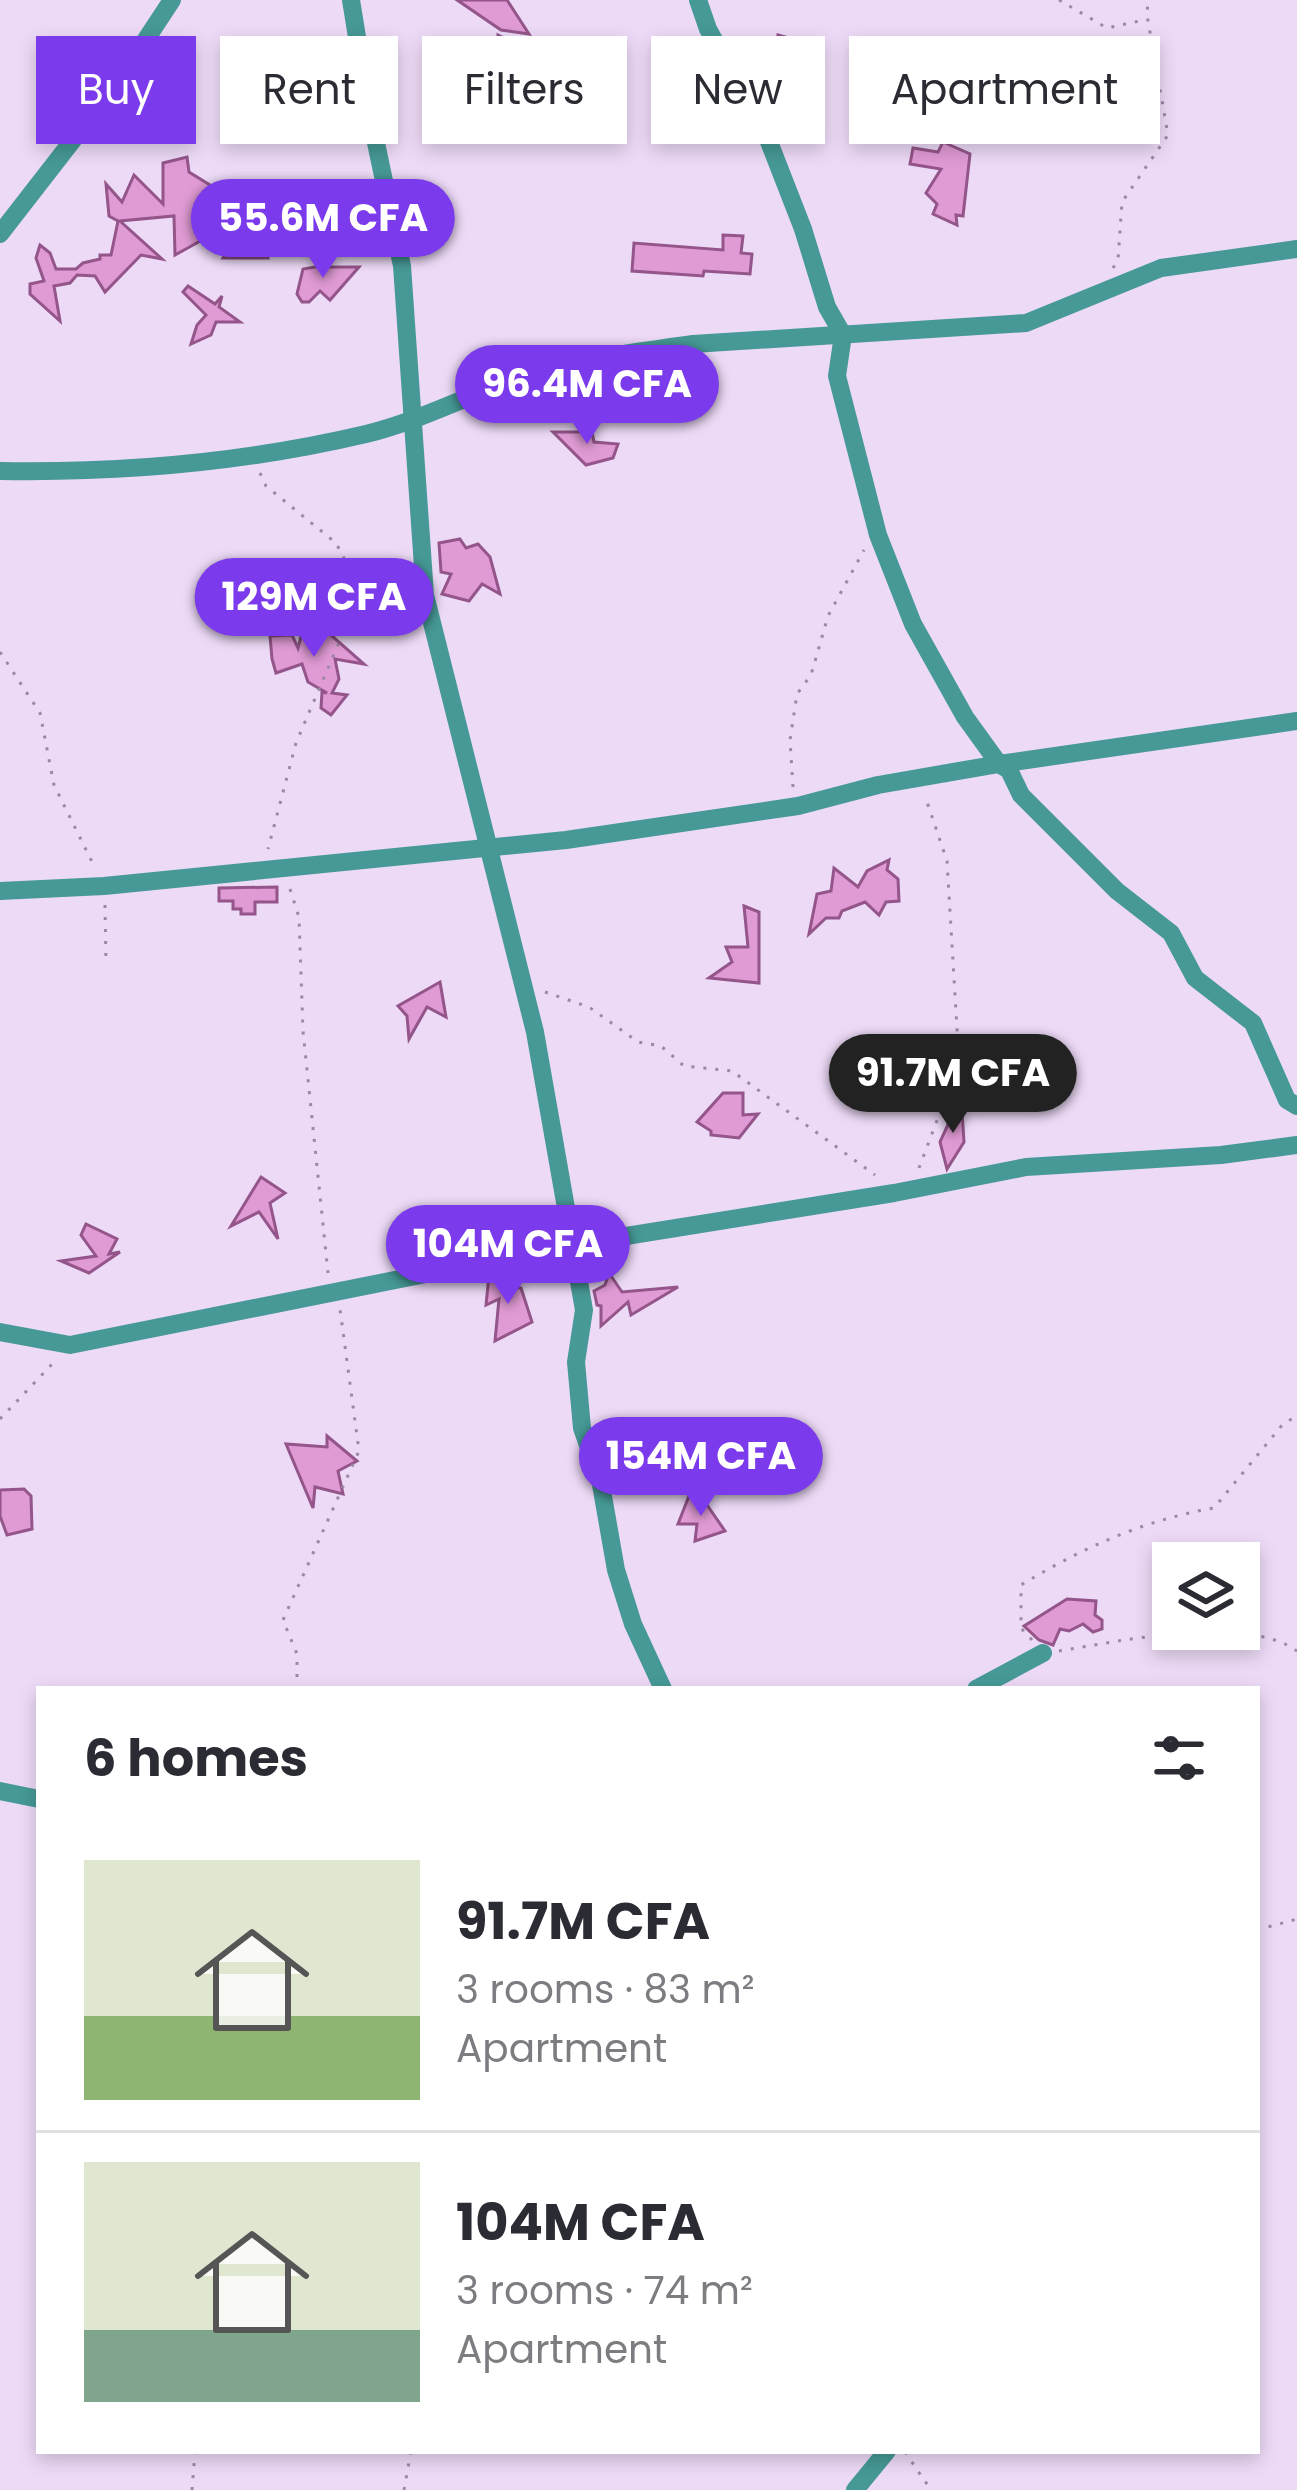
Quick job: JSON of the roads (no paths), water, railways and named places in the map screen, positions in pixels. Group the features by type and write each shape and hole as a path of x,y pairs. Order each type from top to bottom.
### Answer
{"street":[{"path":"0,234 118,82 172,0"},
{"path":"351,0 398,241 425,595 522,982 559,1165 569,1246 584,1310 577,1362 582,1428 600,1479 627,1606 662,1686"},
{"path":"698,0 708,29 766,134 827,307 843,335 837,376 878,535 913,624 964,717 999,764 1009,770 1021,795 1117,891 1171,933 1195,978 1253,1023 1287,1100 1297,1106"},
{"path":"0,471 104,472 311,446 414,420 534,373 574,364 693,344 1026,323 1161,268 1297,249"},
{"path":"0,892 487,848 798,806 878,785 999,764 1297,721"},
{"path":"0,1332 70,1345 569,1246 1026,1167 1221,1155 1297,1145"},
{"path":"982,1686 1043,1653"},
{"path":"0,1791 36,1798"},
{"path":"856,2490 885,2454"}]}
